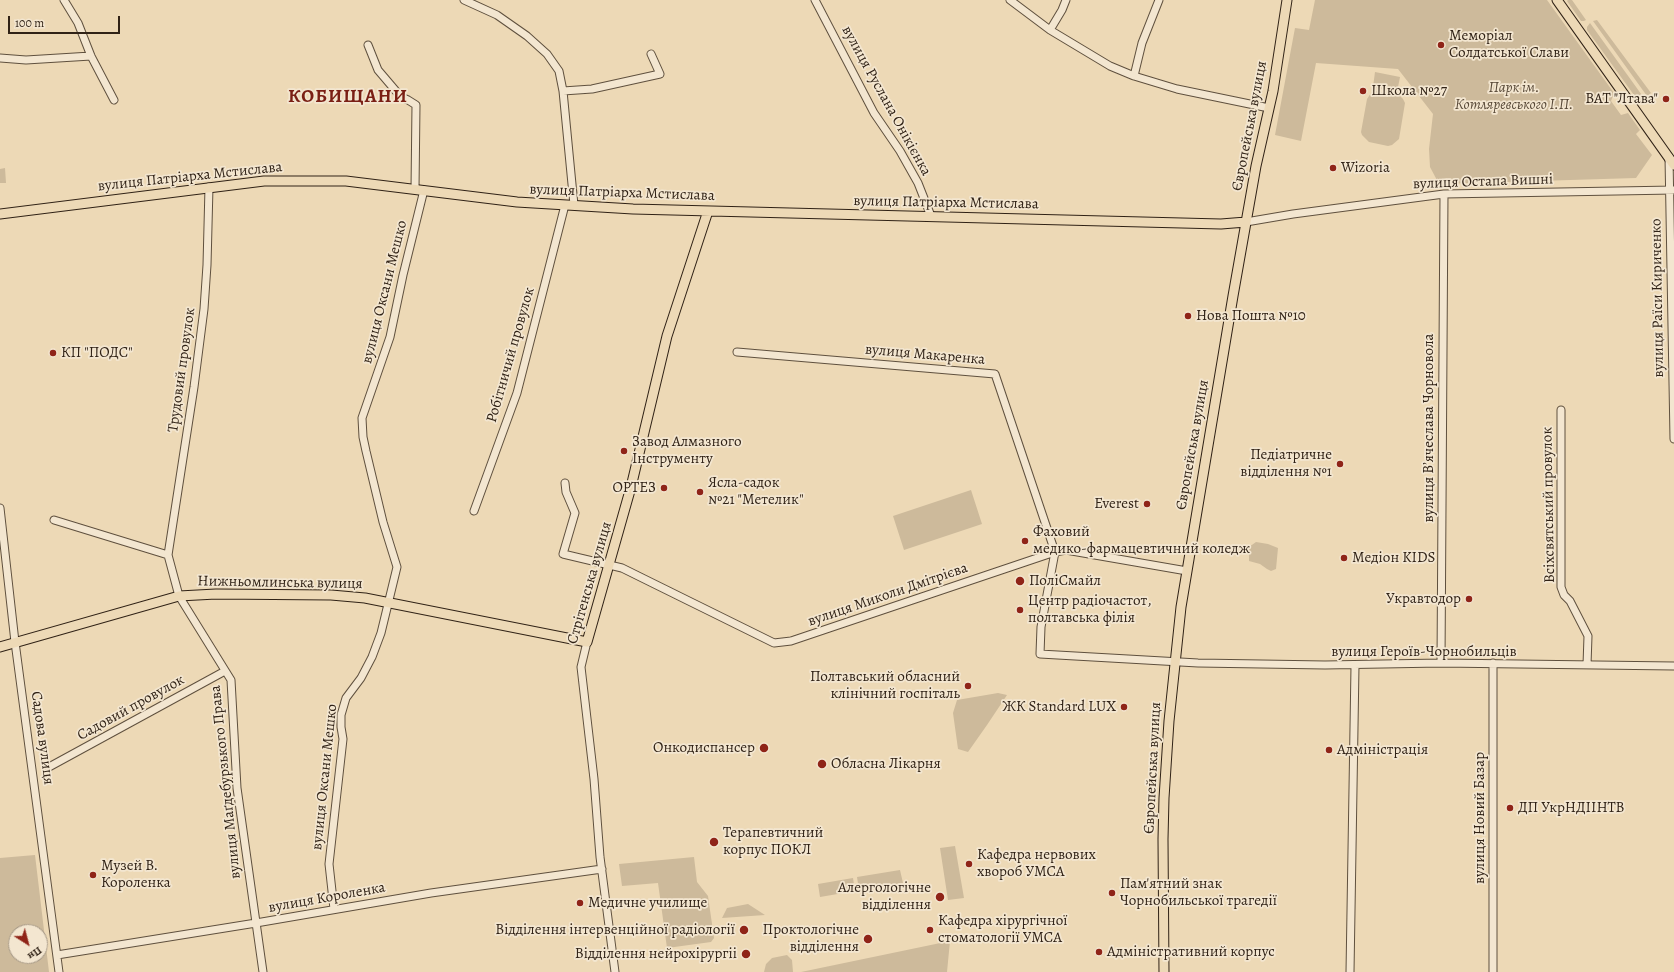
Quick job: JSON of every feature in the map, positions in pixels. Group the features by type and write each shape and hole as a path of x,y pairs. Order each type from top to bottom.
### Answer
{"main road":[{"name":"Європейська вулиця","path":"1164,972 1164,805 1169,721 1181,607 1246,222 1256,166 1269,108 1288,0"},
{"name":"вулиця Раїси Кириченко","path":"1557,0 1672,161"},
{"name":"вулиця Патріарха Мстислава","path":"0,214 264,181 339,181 517,202 570,205 708,211 1221,224 1246,222"},
{"name":"Стрітенська вулиця","path":"587,642 631,488 666,336 708,211"},
{"name":"Нижньомлинська вулиця","path":"0,647 179,596 216,594 331,595 365,598 587,642"}],"street":[{"path":"64,0 78,23 91,56 114,100"},
{"name":"Робітничий провулок","path":"464,0 497,15 532,41 547,54 559,71 563,91 570,205 517,393 474,511"},
{"name":"вулиця Руслана Онікієнка","path":"815,0 874,112 904,157 918,183 931,216"},
{"path":"1010,0 1050,30 1110,66 1134,76 1177,89 1269,108"},
{"path":"1050,30 1066,0"},
{"path":"1134,76 1142,43 1159,0"},
{"name":"вулиця Оксани Мешко","path":"334,909 329,864 343,739 341,715 346,698 361,678 372,657 381,633 397,567 383,522 367,457 363,437 362,418 390,337 419,190 416,105 401,97 378,70 368,45"},
{"path":"563,91 592,89 660,74 651,54"},
{"path":"0,58 26,60 91,56"},
{"name":"вулиця Раїси Кириченко","path":"1672,161 1674,439"},
{"name":"Трудовий провулок","path":"168,555 193,394 204,309 209,188"},
{"name":"вулиця Остапа Вишні","path":"1246,222 1293,214 1444,194 1672,190"},
{"name":"вулиця Вʼячеслава Чорновола","path":"1441,663 1444,194"},
{"name":"вулиця Макаренка","path":"738,352 995,374 1055,552"},
{"name":"Всіхсвятський провулок","path":"1561,410 1561,587 1564,595 1570,601 1588,636 1587,665"},
{"name":"вулиця Миколи Дмітрієва","path":"566,483 566,492 575,513 563,554 622,568 774,643 790,642 1055,552 1066,550 1187,571"},
{"name":"Садова вулиця","path":"0,508 59,972"},
{"path":"54,520 168,555"},
{"name":"вулиця Героїв-Чорнобильців","path":"1055,552 1041,627 1040,654 1175,662 1355,666 1441,663 1674,666"},
{"name":"вулиця Маґдебурзького Права","path":"168,555 179,596 231,680 237,788 263,972"},
{"name":"Стрітенська вулиця","path":"587,642 581,667 602,869 615,972"},
{"name":"вулиця Новий Базар","path":"1493,663 1493,972"},
{"path":"1350,972 1355,666"},
{"name":"Садовий провулок","path":"49,767 225,671"},
{"name":"вулиця Короленка","path":"57,955 431,893 602,869"}],"green space":[{"name":"Парк ім. Котляревського І.П.","path":"1315,0 1547,0 1614,93 1611,101 1621,115 1628,113 1640,130 1636,134 1652,155 1636,178 1439,184 1430,167 1429,149 1433,114 1398,69 1316,63 1301,141 1275,135 1295,28 1309,30"},
{"path":"1572,0 1586,20 1581,21 1567,1"},
{"path":"1597,20 1651,93 1647,96 1593,21"},
{"path":"1590,23 1644,98 1639,102 1587,30"},
{"path":"1375,72 1400,77 1397,92 1373,87"},
{"path":"1375,91 1399,95 1405,103 1399,139 1392,145 1388,146 1369,142 1361,132 1367,99 1371,93"},
{"path":"5,168 6,183 0,183 0,169"},
{"path":"971,490 982,524 904,550 893,516"},
{"path":"1256,542 1268,544 1278,548 1276,569 1271,571 1260,564 1249,561 1249,547"},
{"path":"998,693 1007,695 968,752 958,749 953,713 957,700"},
{"path":"955,846 964,898 948,900 940,848"},
{"path":"35,855 43,924 8,924 8,964 48,964 49,972 0,972 0,858"},
{"path":"694,857 697,882 708,896 714,938 711,942 667,948 658,883 622,886 619,864"},
{"path":"900,870 903,883 859,890 857,877"},
{"path":"853,878 855,891 820,897 818,884"},
{"path":"748,904 765,915 722,918 727,908"},
{"path":"950,941 947,972 801,972"},
{"path":"787,955 792,960 793,972 764,972 766,964 772,958"}],"place":[{"name":"Меморіал Солдатської Слави","path":"1441,45"},
{"name":"Школа №27","path":"1363,91"},
{"name":"ВАТ \"Лтава\"","path":"1666,99"},
{"name":"Wizoria","path":"1333,168"},
{"name":"Нова Пошта №10","path":"1188,316"},
{"name":"КП \"ПОДС\"","path":"53,353"},
{"name":"Завод Алмазного Інструменту","path":"624,451"},
{"name":"Педіатричне відділення №1","path":"1340,464"},
{"name":"ОРТЕЗ","path":"664,488"},
{"name":"Ясла-садок №21 \"Метелик\"","path":"700,492"},
{"name":"Everest","path":"1147,504"},
{"name":"Фаховий медико-фармацевтичний коледж","path":"1025,541"},
{"name":"Медіон KIDS","path":"1344,558"},
{"name":"ПоліСмайл","path":"1020,581"},
{"name":"Укравтодор","path":"1469,599"},
{"name":"Центр радіочастот, полтавська філія","path":"1020,610"},
{"name":"Полтавський обласний клінічний госпіталь","path":"968,686"},
{"name":"ЖК Standard LUX","path":"1124,707"},
{"name":"Онкодиспансер","path":"764,748"},
{"name":"Адміністрація","path":"1329,750"},
{"name":"Обласна Лікарня","path":"822,764"},
{"name":"ДП УкрНДІІНТВ","path":"1510,808"},
{"name":"Терапевтичний корпус ПОКЛ","path":"714,842"},
{"name":"Кафедра нервових хвороб УМСА","path":"969,864"},
{"name":"Музей В. Короленка","path":"93,875"},
{"name":"Пам'ятний знак Чорнобильської трагедії","path":"1112,893"},
{"name":"Алергологічне відділення","path":"940,897"},
{"name":"Медичне училище","path":"580,903"},
{"name":"Відділення інтервенційної радіології","path":"744,930"},
{"name":"Кафедра хірургічної стоматології УМСА","path":"930,930"},
{"name":"Проктологічне відділення","path":"868,939"},
{"name":"Адміністративний корпус","path":"1099,952"},
{"name":"Відділення нейрохірургіі","path":"746,954"}],"district":[{"name":"КОБИЩАНИ","path":"348,97"}]}
